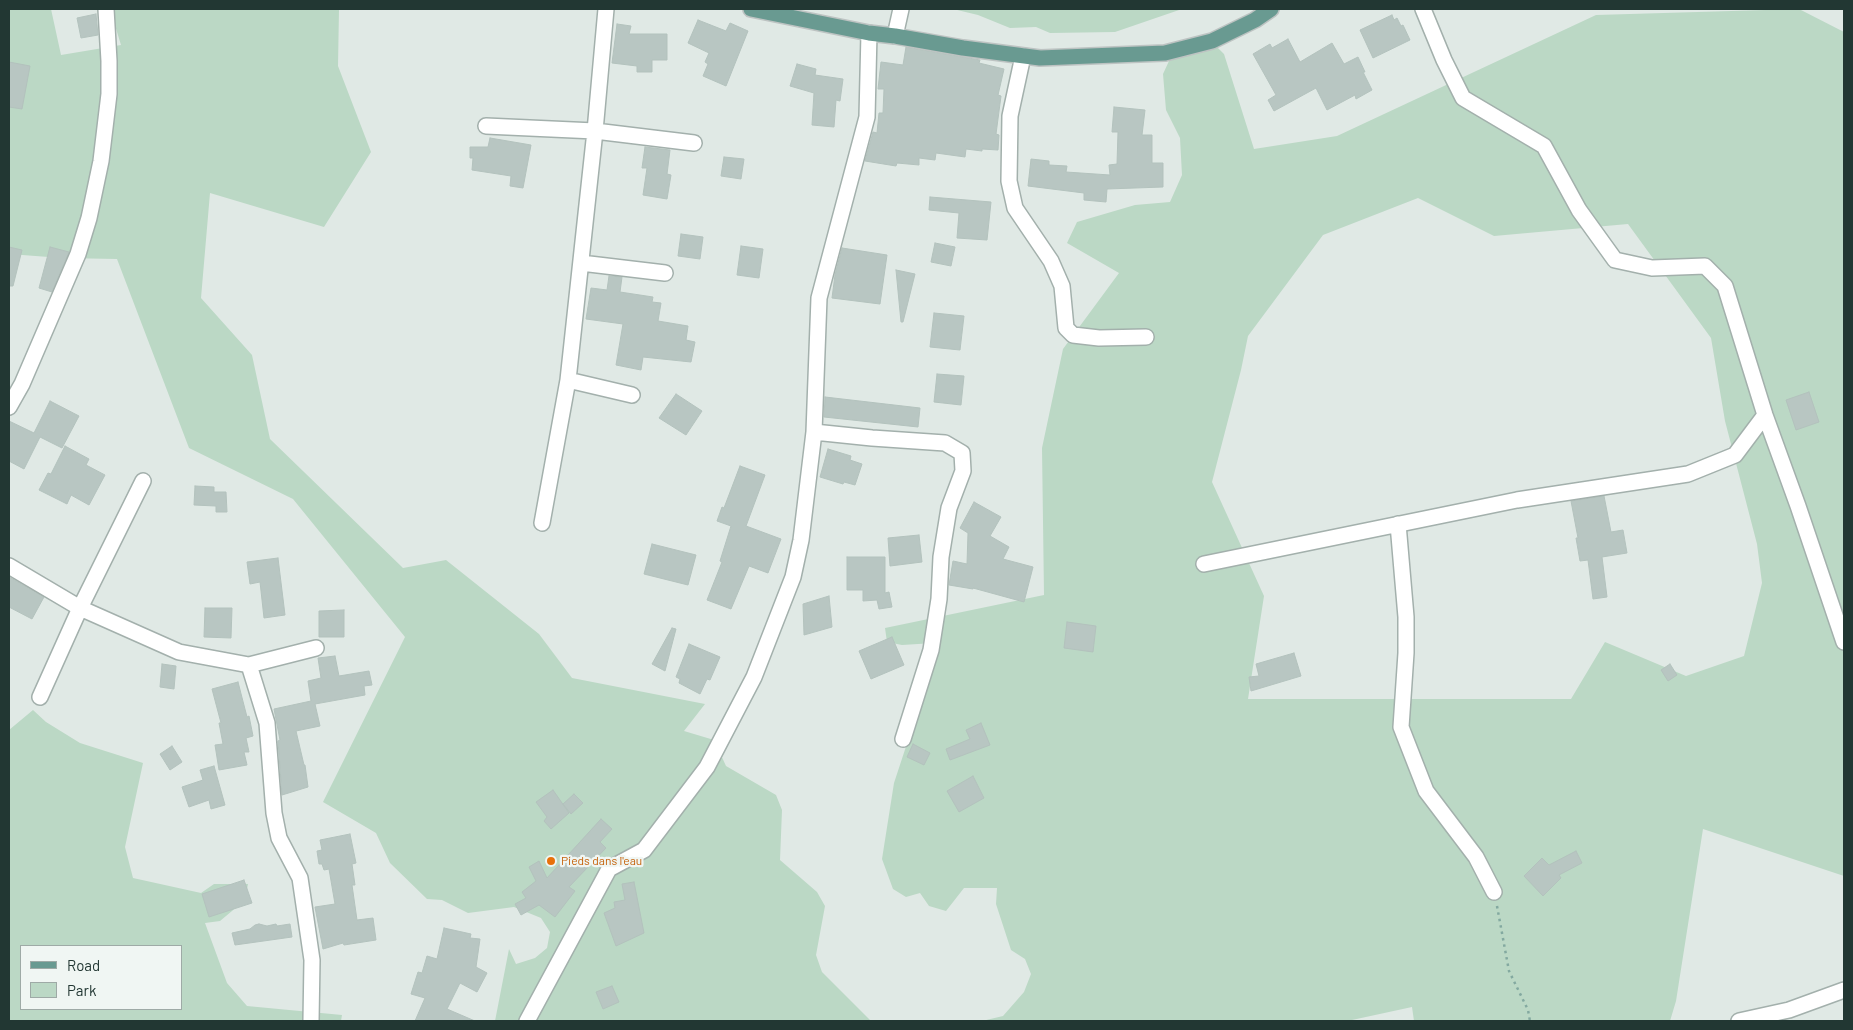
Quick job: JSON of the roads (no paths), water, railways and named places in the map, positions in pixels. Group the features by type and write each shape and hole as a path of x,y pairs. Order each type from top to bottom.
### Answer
{"main road":[{"path":"751,9 788,12 869,33 1040,58 1165,53 1212,41 1255,20 1271,9"}],"street":[{"path":"9,407 22,384 78,254 89,218 101,160 109,94 106,9"},
{"path":"542,523 568,380 582,263 606,9"},
{"path":"895,36 901,9"},
{"path":"1423,9 1444,60 1463,98 1544,146 1579,210 1615,260 1652,268 1705,266 1725,286 1765,415 1844,642"},
{"path":"527,1021 608,869 644,850 707,767 754,677 794,577 801,540 814,432 819,298 867,117 869,33"},
{"path":"1023,56 1010,116 1009,181 1015,208 1051,261 1062,286 1066,328 1073,335 1099,338 1146,337"},
{"path":"486,126 595,131 694,143"},
{"path":"582,263 665,273"},
{"path":"568,380 632,395"},
{"path":"1204,564 1518,500 1688,474 1735,455 1765,415"},
{"path":"814,432 945,443 962,453 963,471 949,508 941,556 939,599 932,650 903,739"},
{"path":"40,698 80,608 143,481"},
{"path":"1398,524 1406,617 1406,653 1401,728 1426,791 1476,857 1494,892"},
{"path":"9,566 80,608 179,652 249,665 316,648"},
{"path":"249,665 267,723 274,813 279,838 300,878 312,960 312,1021"},
{"path":"1739,1021 1789,1010 1844,990"}],"place":[{"name":"Pieds dans l'eau","path":"551,861"}]}
